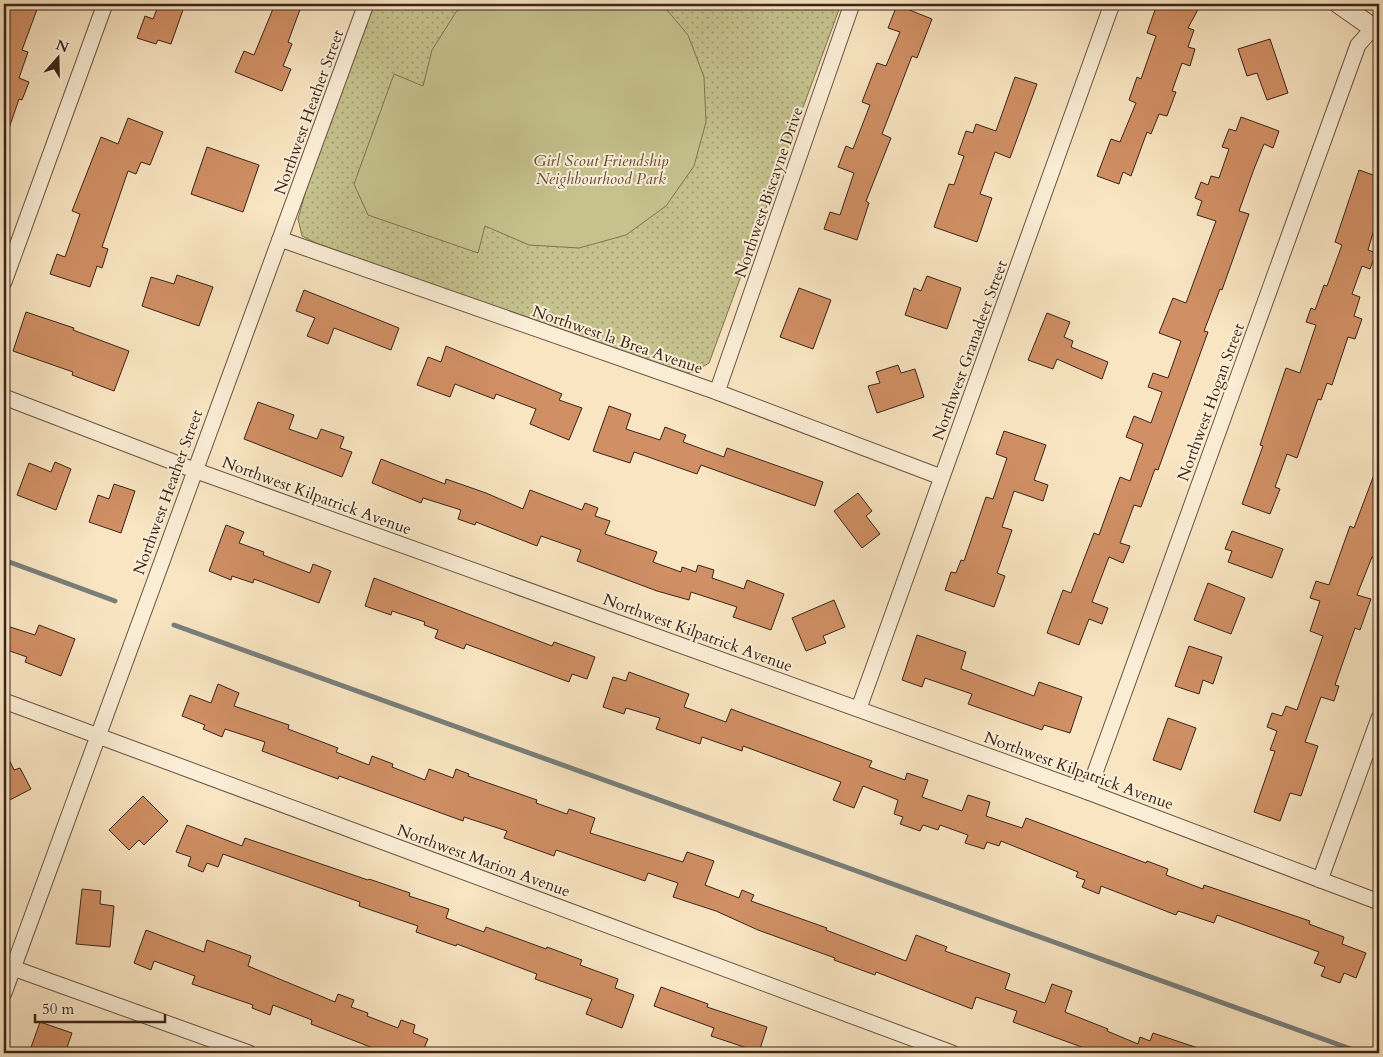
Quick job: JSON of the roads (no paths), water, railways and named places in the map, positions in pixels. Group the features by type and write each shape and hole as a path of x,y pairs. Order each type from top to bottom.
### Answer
{"street":[{"path":"4,282 105,4"},
{"name":"Northwest Heather Street","path":"4,993 366,4"},
{"name":"Northwest Biscayne Drive","path":"717,392 852,4"},
{"name":"Northwest Granadeer Street","path":"859,708 1112,4"},
{"path":"1339,4 1376,30"},
{"name":"Northwest Hogan Street","path":"1088,792 1358,45 1376,30"},
{"name":"Northwest la Brea Avenue","path":"280,238 717,392 941,477"},
{"name":"Northwest Kilpatrick Avenue","path":"4,397 194,470 859,708 1379,902"},
{"name":"Northwest Marion Avenue","path":"4,701 952,1053"},
{"path":"1320,880 1379,718"},
{"path":"13,968 249,1053"}],"waterway":[{"path":"4,560 115,601"},
{"path":"174,625 1362,1053"}],"park label":[{"name":"Girl Scout Friendship Neighbourhood Park","path":"601,169"}]}
